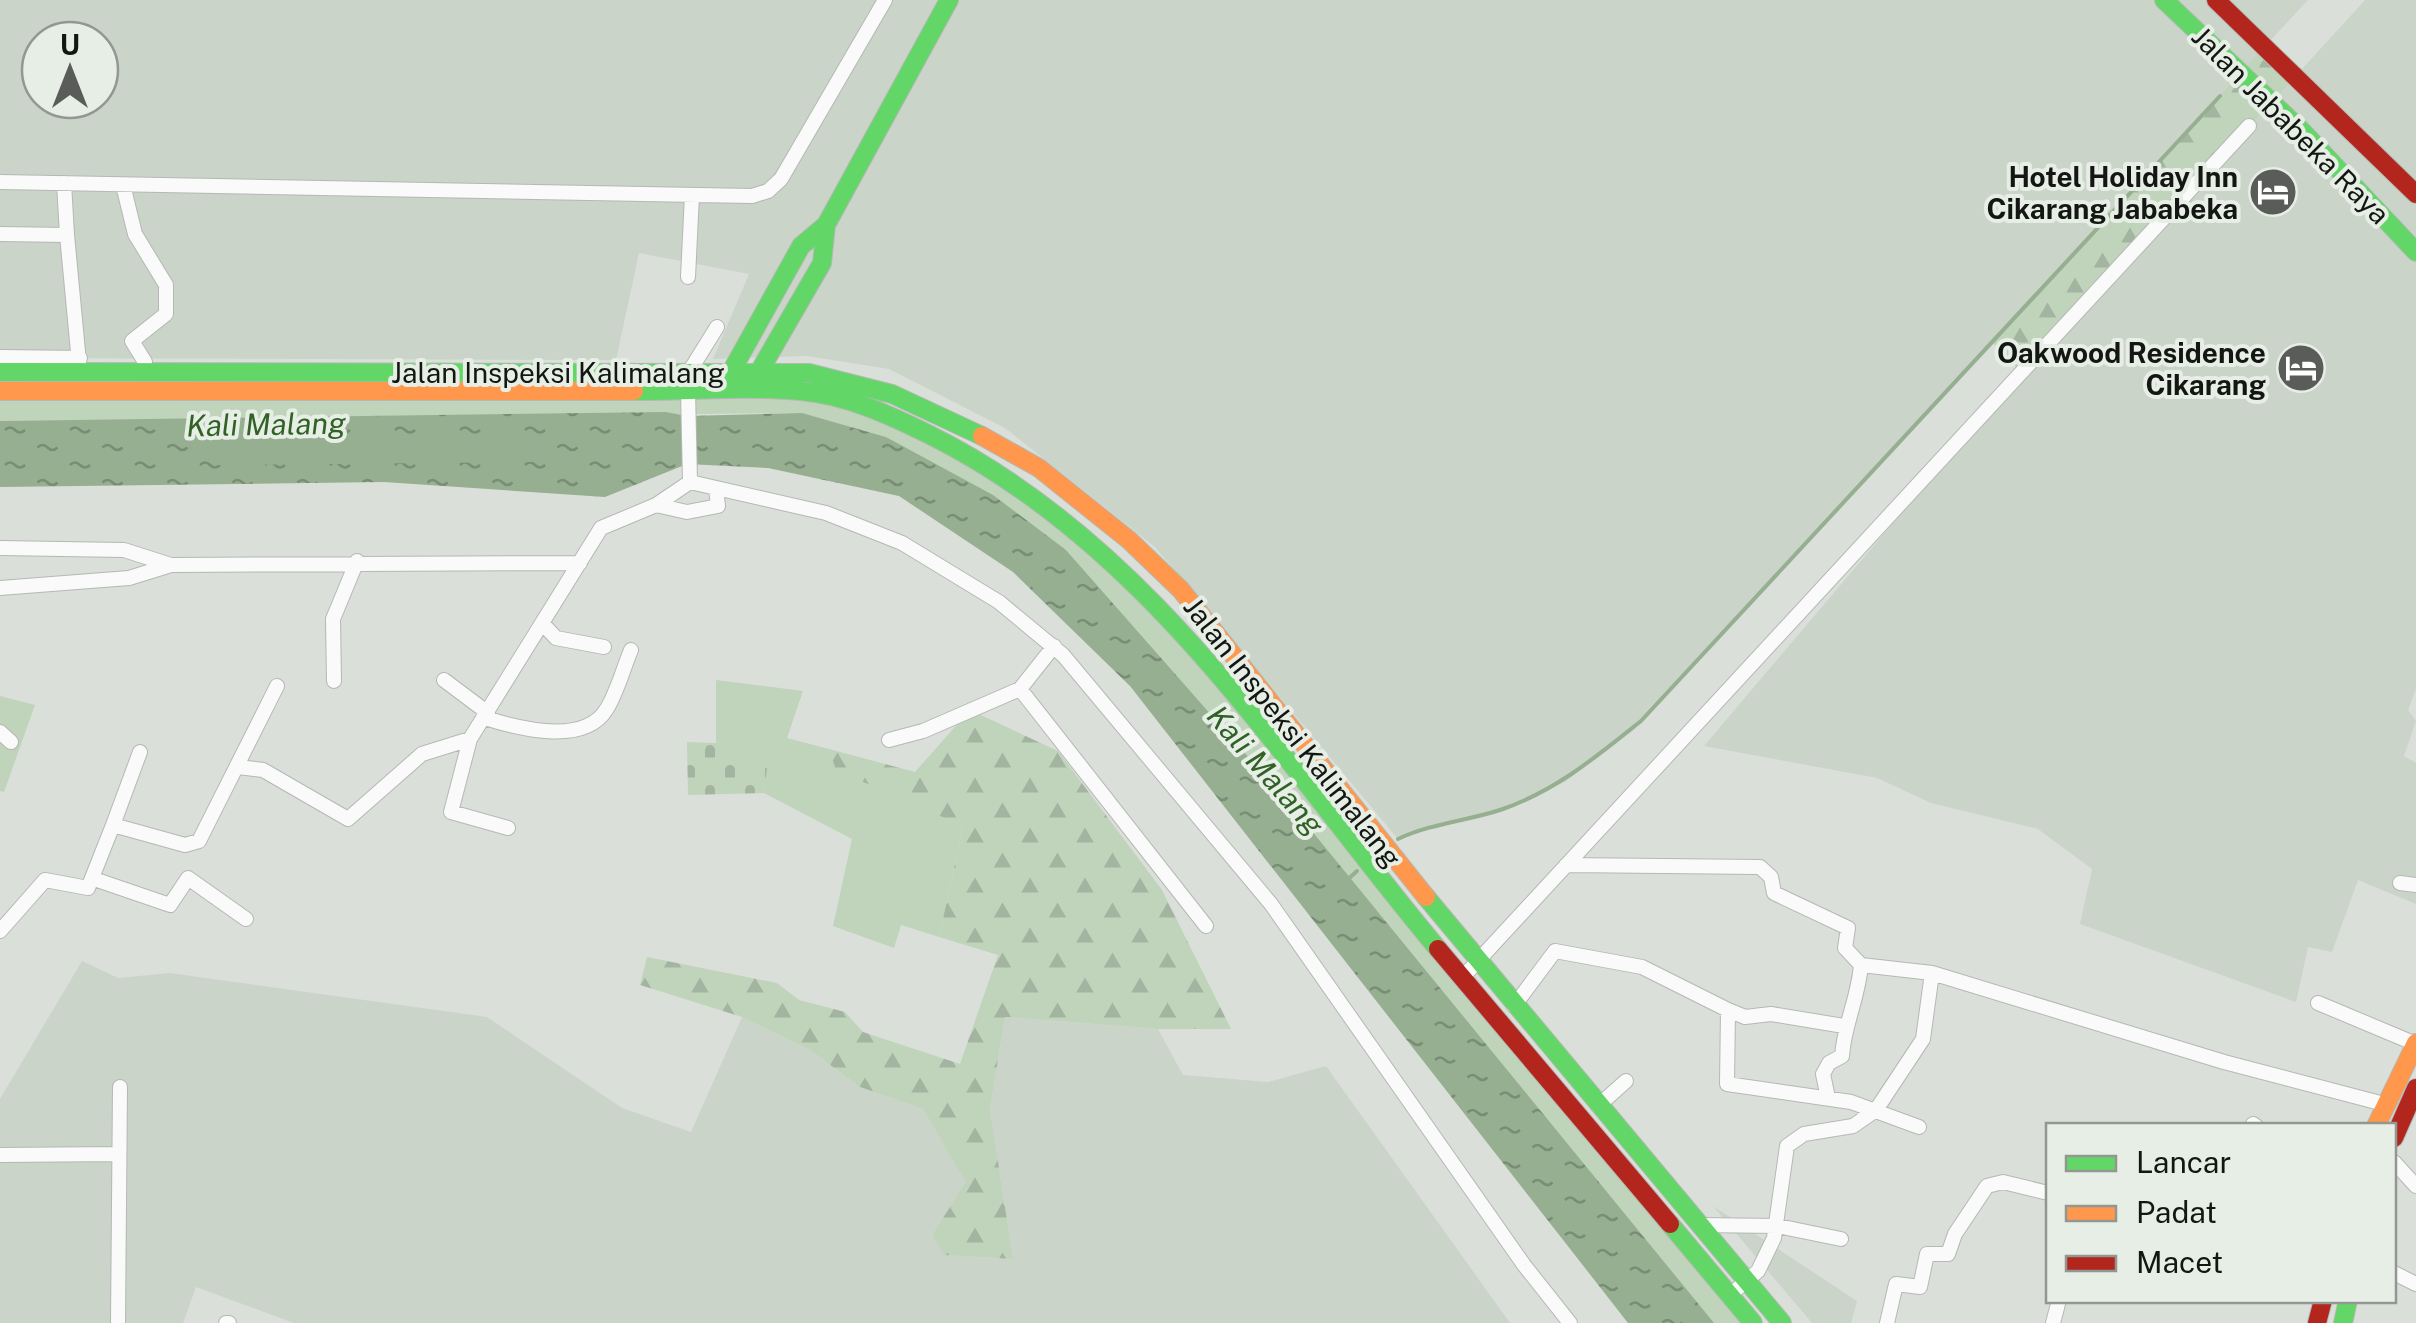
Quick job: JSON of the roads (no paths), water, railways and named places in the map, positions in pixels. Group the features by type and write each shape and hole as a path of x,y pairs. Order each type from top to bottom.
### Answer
{"main road":[{"path":"726,381 802,246 826,225 949,0"},
{"name":"Jalan Jababeka Raya","path":"2164,0 2274,103 2416,252"},
{"name":"Jalan Jababeka Raya","path":"2216,0 2416,194"},
{"path":"759,382 822,263 826,225"},
{"name":"Jalan Inspeksi Kalimalang","path":"0,372 80,365 144,372 688,381"},
{"name":"Jalan Inspeksi Kalimalang","path":"790,382 865,407 944,440 1028,495 1155,602 1213,666 1359,854 1753,1323"},
{"name":"Jalan Inspeksi Kalimalang","path":"0,391 790,382 876,389 963,426 1039,468 1129,540 1208,619 1342,797 1782,1323"},
{"path":"1155,602 1174,584"},
{"path":"2377,1123 2416,1043"},
{"path":"1555,1087 1570,1074"},
{"path":"2396,1133 2416,1088"},
{"path":"1635,1183 1651,1168"}],"street":[{"path":"0,182 752,196 768,191 781,178 885,0"},
{"path":"1462,978 2249,126"},
{"path":"0,357 80,365 64,183"},
{"path":"123,185 135,234 169,297 166,314 132,340 134,351 145,362 144,372"},
{"path":"688,276 692,195"},
{"path":"0,234 67,234"},
{"path":"508,828 451,812 470,739 601,528 656,505 689,475 688,381 716,327"},
{"path":"689,475 716,488 826,514 902,543 999,602 1054,646 1270,904 1524,1265 1570,1323"},
{"path":"656,505 701,512 718,506 716,488"},
{"path":"0,548 124,550 171,565"},
{"path":"0,588 129,578 171,565 358,561 580,563"},
{"path":"334,681 334,620 358,561"},
{"path":"543,624 556,638 604,647"},
{"path":"888,740 923,730 1020,690 1054,646"},
{"path":"444,680 487,716 544,731 589,724 606,710 631,650"},
{"path":"113,825 194,844 209,828 278,686"},
{"path":"1020,690 1206,926"},
{"path":"238,767 263,770 348,819 422,754 470,739"},
{"path":"0,932 16,918 44,880 60,880 83,890 94,879 140,752"},
{"path":"1566,865 1760,868 1770,877 1774,894 1848,928 1845,948 1861,964 1932,973 2224,1062 2384,1104"},
{"path":"94,879 170,905 188,878 246,918"},
{"path":"2400,883 2416,885"},
{"path":"0,908 16,918"},
{"path":"1514,1006 1549,955 1562,950 1642,968 1744,1017 1771,1014 1844,1026 1849,1025 1853,1014 1861,964"},
{"path":"1730,1295 1748,1281 1766,1256 1778,1226 1788,1146 1804,1134 1853,1126 1876,1110 1923,1039 1932,973"},
{"path":"2318,1003 2416,1043"},
{"path":"1728,1010 1726,1084 1828,1098 1876,1110 1918,1127"},
{"path":"1828,1098 1823,1074 1829,1063 1842,1056 1844,1026"},
{"path":"1598,1106 1626,1082"},
{"path":"118,1323 120,1086"},
{"path":"0,1155 119,1154"},
{"path":"2396,1164 2416,1186"},
{"path":"1887,1323 1896,1284 1920,1287 1927,1254 1948,1254 1977,1196 1987,1186 2004,1182 2046,1193"},
{"path":"1699,1226 1778,1226 1841,1239"}],"water":[{"path":"665,412 688,416 802,413 886,437 993,495 1066,550 1293,808 1714,1323 1628,1323 1130,686 1013,572 899,496 768,468 687,464 605,497 384,482 0,487 0,421"}],"waterway":[{"path":"1398,839 1523,801 1576,771 1641,721 2220,96"},
{"name":"Kali Malang","path":"217,454 533,451"},
{"path":"1346,881 1357,871"}],"place":[{"name":"Hotel Holiday Inn Cikarang Jababeka","path":"2273,192"},
{"name":"Oakwood Residence Cikarang","path":"2301,368"}]}
